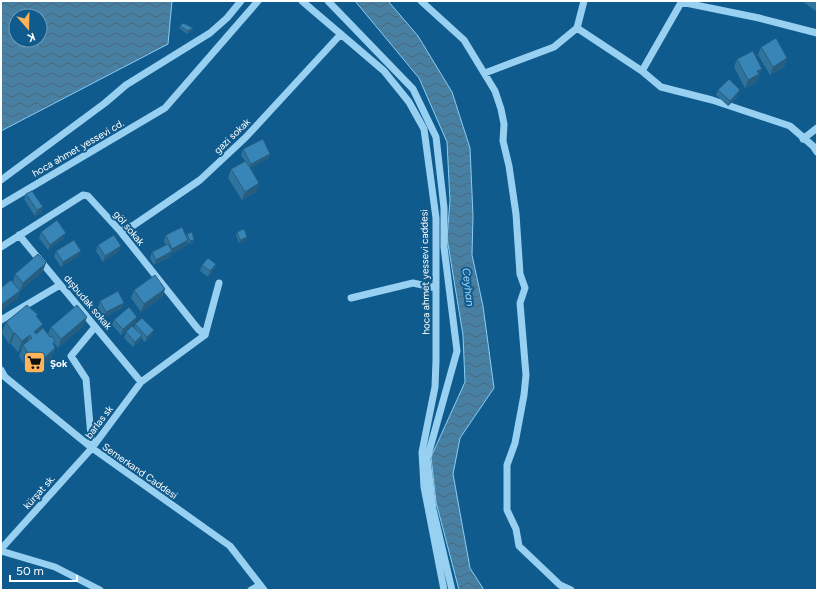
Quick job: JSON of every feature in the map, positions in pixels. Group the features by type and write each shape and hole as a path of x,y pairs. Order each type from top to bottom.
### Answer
{"street":[{"path":"1,180 105,103 126,85 210,33 227,18 241,1"},
{"name":"hoca ahmet yessevi cd.","path":"1,205 165,108 258,1"},
{"name":"hoca ahmet yessevi caddesi","path":"302,1 384,71 410,102 424,129 436,218 436,288 435,387 422,452 424,488 444,590"},
{"path":"328,1 413,89 436,137 444,208 444,247 457,351 427,459 433,508 452,590"},
{"path":"421,1 464,40 495,91 501,109 504,124 503,140 509,166 516,214 520,274 525,288 520,303 526,375 524,395 515,443 507,465 507,510 516,529 519,546 560,585 571,590"},
{"path":"484,72 554,47 577,28 584,1"},
{"path":"642,71 681,2 760,18 817,33"},
{"path":"577,28 642,71 661,87 712,100 790,126 803,139 813,146 817,152"},
{"name":"gazi sokak","path":"120,231 134,225 200,180 246,137 341,34"},
{"path":"803,139 817,128"},
{"name":"göl sokak","path":"19,235 83,195 88,196 120,231 198,330 205,335"},
{"path":"1,247 19,235"},
{"name":"dışbudak sokak","path":"19,235 142,382"},
{"path":"205,335 219,283"},
{"path":"351,298 413,283 436,288"},
{"path":"1,320 60,285"},
{"name":"barlas sk","path":"92,448 86,379 71,356 95,327"},
{"name":"barlas sk","path":"92,448 142,382 205,335"},
{"name":"Semerkand Caddesi","path":"1,370 3,380 92,448 230,546 262,588"},
{"name":"kürşat sk.","path":"1,550 92,448"},
{"path":"1,550 54,568 100,590"},
{"path":"251,590 262,588"}],"water":[{"path":"1,1 172,1 168,44 1,131"},
{"name":"Ceyhan","path":"355,1 388,1 418,36 452,92 470,148 473,216 472,255 483,306 494,388 460,438 453,474 470,568 484,590 459,590 436,502 431,457 465,382 463,335 447,238 450,201 447,142 419,78"}],"building":[{"path":"183,23 193,28 188,31 180,26"},
{"path":"776,38 787,58 773,67 761,47"},
{"path":"753,51 762,69 757,71 759,74 748,80 737,59"},
{"path":"729,79 740,90 730,101 718,90"},
{"path":"263,139 270,154 251,164 243,149"},
{"path":"246,161 259,183 245,192 231,169"},
{"path":"32,191 43,207 37,210 26,194"},
{"path":"57,220 66,233 50,245 41,232"},
{"path":"182,227 188,240 172,249 166,235"},
{"path":"244,229 247,237 240,240 237,232"},
{"path":"192,232 194,240 190,241 187,234"},
{"path":"114,235 121,246 105,256 98,245"},
{"path":"74,240 81,251 63,262 56,251"},
{"path":"168,244 172,251 156,260 152,252"},
{"path":"38,254 46,263 23,283 15,274"},
{"path":"208,258 216,264 210,271 202,265"},
{"path":"155,275 165,289 144,304 134,290"},
{"path":"11,280 20,291 1,305 1,288"},
{"path":"118,291 124,303 106,312 100,301"},
{"path":"27,305 38,315 36,316 43,324 34,332 36,334 43,328 55,341 53,343 55,348 39,363 35,358 32,359 23,345 32,338 30,335 22,341 15,333 13,333 6,322"},
{"path":"77,305 87,317 61,339 51,327"},
{"path":"129,307 137,317 123,329 114,320"},
{"path":"142,318 154,330 147,337 135,324"},
{"path":"132,326 142,335 135,342 126,332"}],"place":[{"name":"Şok","path":"34,363"}]}
